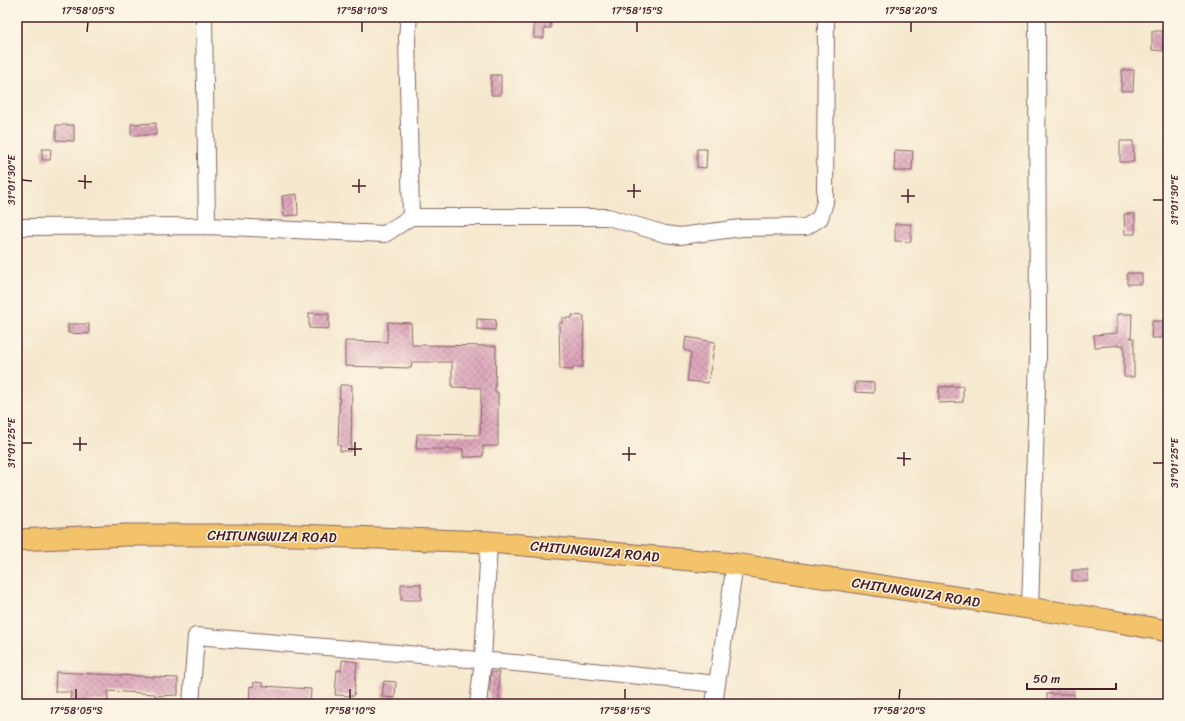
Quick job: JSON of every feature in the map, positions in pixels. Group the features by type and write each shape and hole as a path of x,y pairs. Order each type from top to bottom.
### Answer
{"main road":[{"name":"CHITUNGWIZA ROAD","path":"17,540 126,535 294,535 489,542 735,564 1168,631"}],"street":[{"path":"204,17 207,226"},
{"path":"409,17 407,37 411,216"},
{"path":"17,227 207,226 385,234 411,216 608,217 649,230 680,236 741,228 806,227 820,218 825,202 826,17"},
{"path":"1030,609 1038,356 1037,17"},
{"path":"478,704 483,660 489,542"},
{"path":"714,704 735,564"},
{"path":"192,704 196,636 483,660 717,684"}],"building":[{"path":"534,17 550,17 551,28 544,28 544,38 534,38"},
{"path":"1152,31 1163,31 1163,51 1152,50"},
{"path":"1122,70 1134,70 1133,91 1121,91"},
{"path":"491,75 501,75 501,95 491,95"},
{"path":"156,123 156,135 131,135 131,124"},
{"path":"56,125 74,125 74,141 56,140"},
{"path":"1120,141 1133,141 1134,162 1120,162"},
{"path":"42,149 51,149 50,160 42,160"},
{"path":"697,149 707,149 706,168 697,167"},
{"path":"895,150 913,151 912,171 894,171"},
{"path":"297,194 298,215 284,216 282,196"},
{"path":"1124,214 1135,214 1135,234 1125,234"},
{"path":"895,224 911,224 911,242 895,241"},
{"path":"1127,273 1142,273 1142,284 1127,284"},
{"path":"309,313 329,314 329,329 309,328"},
{"path":"1117,314 1132,314 1131,338 1134,338 1134,377 1124,377 1124,345 1095,347 1094,335 1117,333"},
{"path":"572,315 584,316 583,367 573,367 573,370 560,369 559,323 562,323 562,318 572,318"},
{"path":"477,319 496,320 495,330 477,329"},
{"path":"1152,321 1163,321 1163,338 1151,338"},
{"path":"388,322 411,323 412,345 496,346 495,392 498,392 498,446 483,446 483,456 473,457 463,457 463,449 416,449 417,434 480,435 481,388 452,387 452,362 412,362 411,368 345,366 345,341 387,342"},
{"path":"68,324 89,324 89,334 68,333"},
{"path":"686,337 715,342 708,383 687,381 691,352 684,350"},
{"path":"856,382 874,383 874,393 855,392"},
{"path":"340,385 352,385 351,451 340,451 340,445 338,445"},
{"path":"963,386 963,402 939,403 939,387"},
{"path":"1072,570 1088,570 1088,581 1072,581"},
{"path":"401,584 421,584 421,600 401,600"},
{"path":"342,660 357,662 354,696 335,695 337,670 341,671"},
{"path":"56,672 178,678 178,695 155,696 155,694 108,691 108,701 90,701 90,704 70,704 71,692 55,692"},
{"path":"491,672 499,672 499,704 489,704"},
{"path":"384,681 396,682 395,698 382,697"},
{"path":"254,682 263,683 263,686 311,689 310,704 249,704 250,686 253,687"},
{"path":"1047,694 1074,694 1074,704 1047,704"}]}
